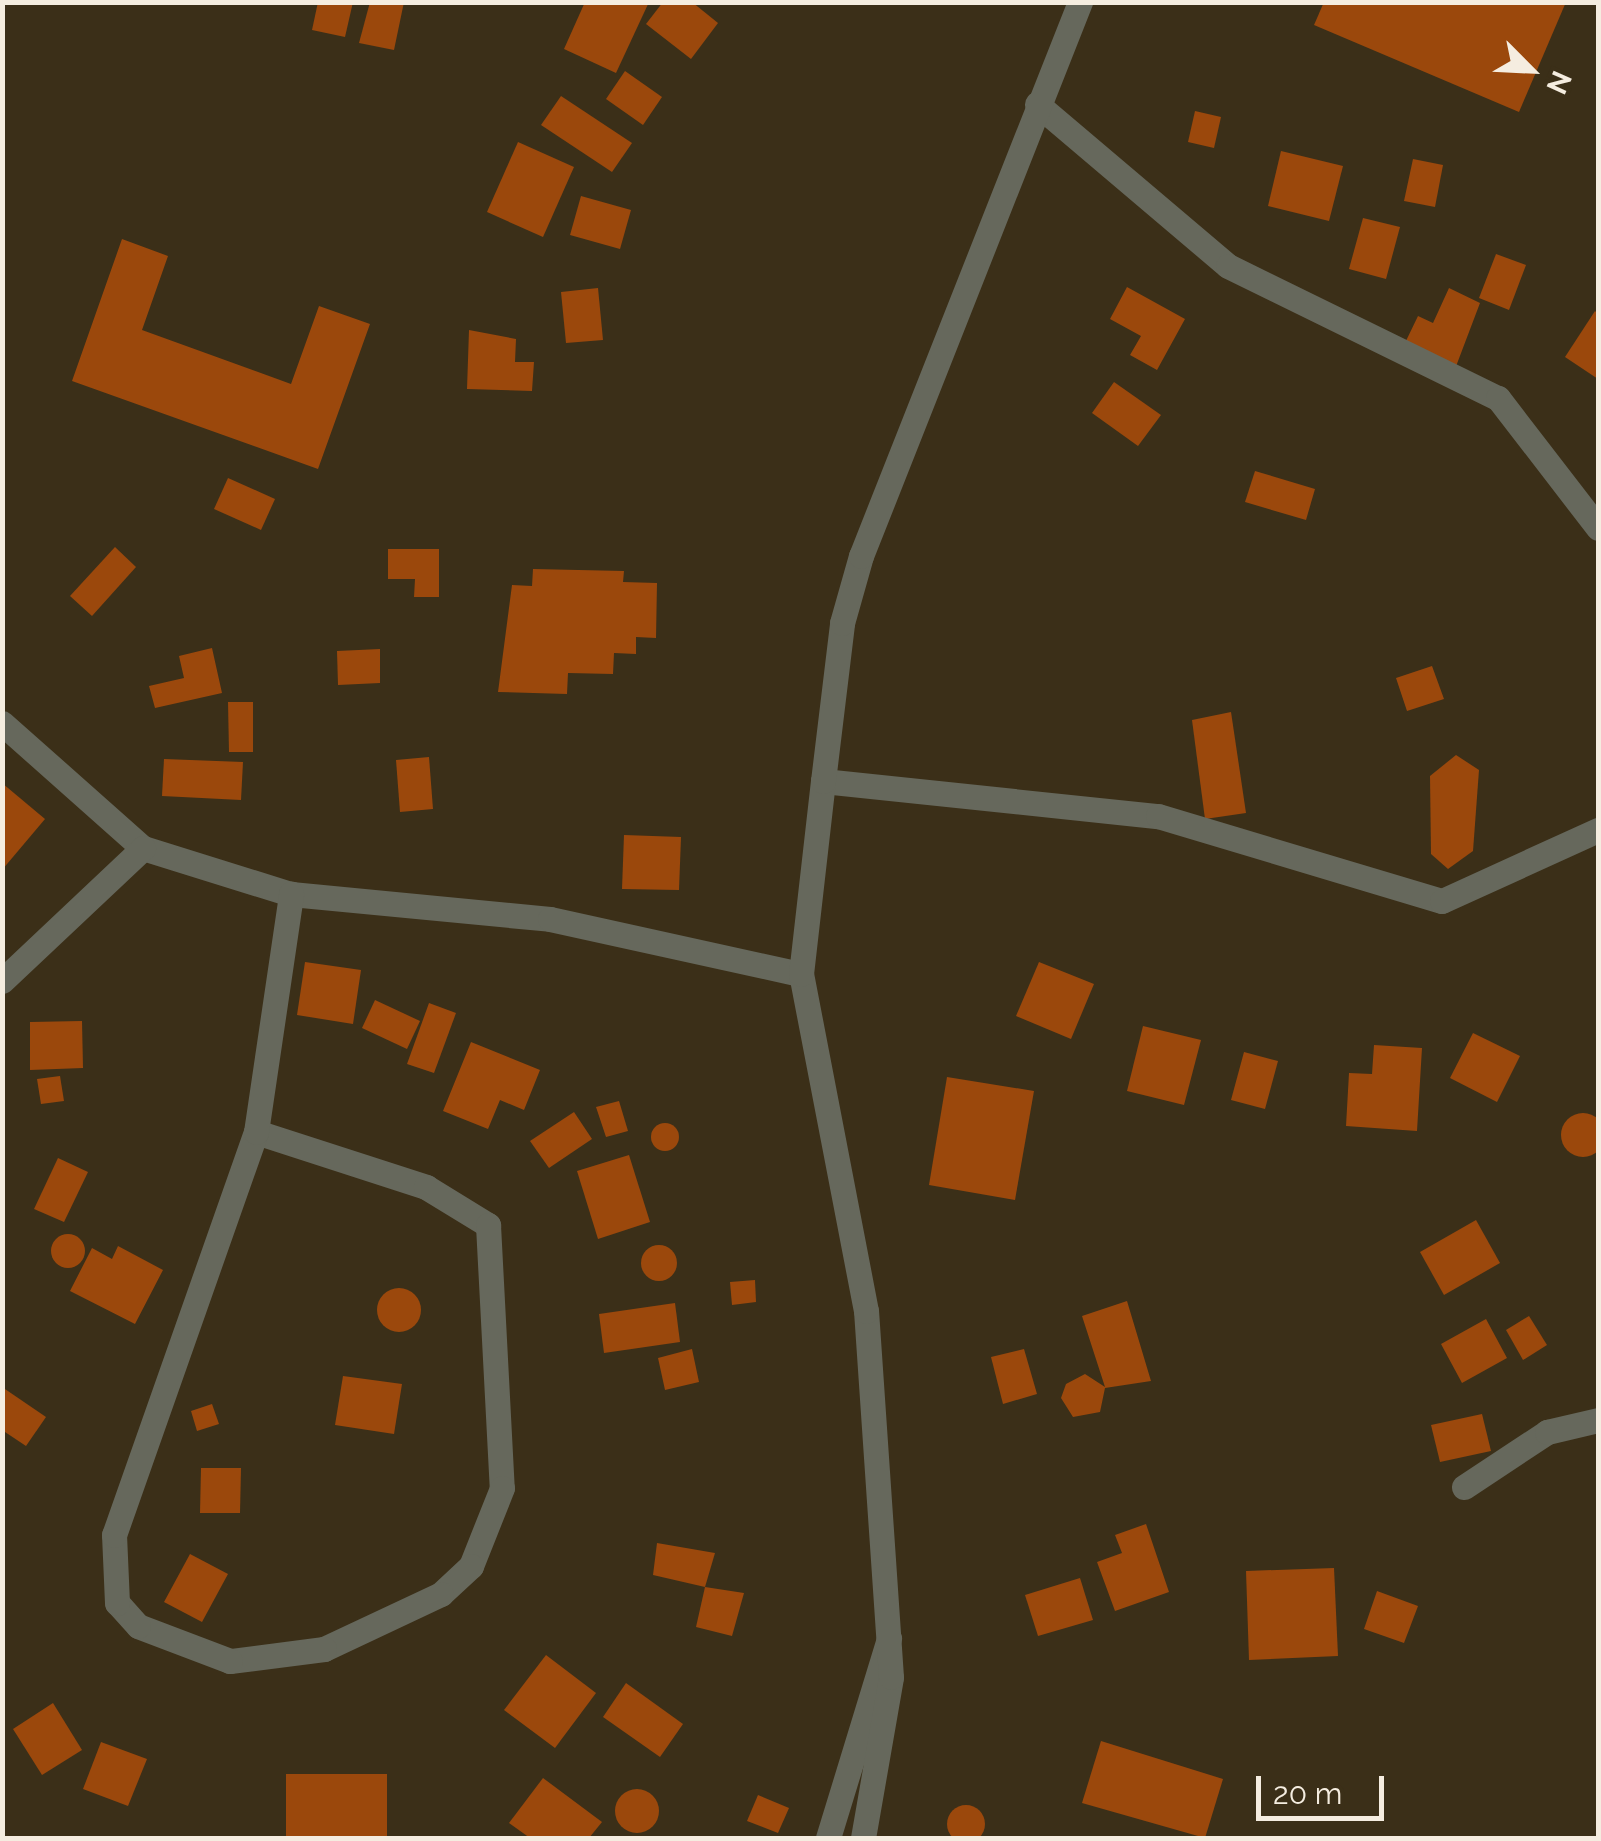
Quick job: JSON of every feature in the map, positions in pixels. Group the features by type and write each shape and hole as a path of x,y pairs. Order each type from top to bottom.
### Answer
{"street":[{"path":"863,1838 889,1638 866,1311 801,974 823,781 842,623 861,556 1080,2"},
{"path":"1037,104 1228,266 1498,398 1598,528"},
{"path":"2,723 143,848 292,894 550,920 801,974"},
{"path":"823,781 1158,816 1442,901 1598,830"},
{"path":"2,982 73,924 143,848"},
{"path":"256,1132 426,1186 488,1225 502,1488 478,1553 441,1594 324,1650 230,1661 138,1626 117,1603 111,1576 114,1535 256,1132 292,894"},
{"path":"1464,1487 1547,1432 1598,1420"},
{"path":"828,1838 889,1638"}],"building":[{"path":"318,2 353,2 345,37 312,30"},
{"path":"370,2 404,2 394,50 359,43"},
{"path":"585,2 649,2 616,73 564,49"},
{"path":"663,2 692,2 718,23 691,59 646,24"},
{"path":"1324,2 1566,2 1519,112 1314,25"},
{"path":"625,71 662,97 643,125 606,99"},
{"path":"561,96 632,143 612,172 541,125"},
{"path":"1195,111 1221,117 1214,148 1188,142"},
{"path":"518,142 574,167 543,237 487,212"},
{"path":"1281,151 1343,166 1329,221 1268,206"},
{"path":"1413,159 1443,165 1435,207 1404,201"},
{"path":"581,196 631,210 620,249 570,235"},
{"path":"1363,218 1400,227 1386,279 1349,269"},
{"path":"122,239 168,256 142,330 291,384 319,306 370,324 318,469 72,381"},
{"path":"1496,254 1526,265 1509,310 1479,298"},
{"path":"1127,287 1185,319 1157,370 1130,355 1141,336 1110,319"},
{"path":"598,288 603,340 566,343 561,292"},
{"path":"1449,288 1480,303 1455,369 1404,345 1418,316 1433,323"},
{"path":"1595,311 1598,314 1598,379 1565,357"},
{"path":"469,330 516,339 515,362 534,362 532,391 467,389"},
{"path":"1114,382 1161,415 1138,446 1092,413"},
{"path":"1255,471 1315,489 1306,520 1245,502"},
{"path":"228,478 275,499 261,530 214,509"},
{"path":"115,547 136,567 92,616 70,596"},
{"path":"388,549 439,549 439,597 414,597 415,579 388,579"},
{"path":"533,569 624,571 623,582 657,583 656,638 636,637 636,654 614,653 613,674 568,673 567,694 498,692 512,585 532,586"},
{"path":"212,648 222,693 155,708 149,686 184,678 179,656"},
{"path":"380,649 380,683 338,685 337,651"},
{"path":"1432,666 1444,699 1407,711 1396,678"},
{"path":"228,702 253,702 253,752 229,752"},
{"path":"1231,712 1246,813 1205,819 1192,720"},
{"path":"1456,755 1479,770 1473,851 1448,869 1431,854 1430,776"},
{"path":"429,757 433,809 400,812 396,760"},
{"path":"164,759 243,762 241,800 162,796"},
{"path":"2,783 45,819 2,870"},
{"path":"624,835 681,837 679,890 622,889"},
{"path":"305,962 361,970 353,1024 297,1015"},
{"path":"1039,962 1094,984 1071,1039 1016,1016"},
{"path":"375,1000 420,1021 407,1049 362,1028"},
{"path":"429,1003 456,1013 434,1073 407,1064"},
{"path":"82,1021 83,1068 30,1070 30,1022"},
{"path":"1143,1026 1201,1040 1184,1105 1127,1091"},
{"path":"1473,1033 1520,1056 1497,1102 1450,1078"},
{"path":"471,1042 540,1070 524,1110 500,1100 488,1129 443,1111"},
{"path":"1374,1045 1422,1048 1417,1131 1346,1126 1349,1073 1372,1074"},
{"path":"1244,1052 1278,1061 1265,1109 1231,1100"},
{"path":"60,1076 64,1101 41,1104 37,1079"},
{"path":"947,1077 1034,1091 1015,1200 929,1185"},
{"path":"619,1101 628,1131 606,1137 596,1107"},
{"path":"574,1112 592,1139 549,1168 530,1141"},
{"path":"1583,1113 1599,1119 1605,1135 1599,1151 1583,1157 1567,1151 1561,1135 1567,1119"},
{"path":"665,1123 675,1127 679,1137 675,1147 665,1151 655,1147 651,1137 655,1127"},
{"path":"629,1155 650,1222 598,1239 577,1171"},
{"path":"58,1158 88,1172 64,1222 34,1209"},
{"path":"1476,1220 1500,1263 1444,1295 1420,1252"},
{"path":"68,1234 80,1239 85,1251 80,1263 68,1268 56,1263 51,1251 56,1239"},
{"path":"659,1245 671,1251 677,1263 671,1275 659,1281 647,1275 641,1263 647,1251"},
{"path":"118,1246 163,1270 135,1324 70,1291 92,1248 112,1259"},
{"path":"755,1280 756,1302 732,1305 730,1282"},
{"path":"399,1288 414,1295 421,1310 414,1325 399,1332 384,1325 377,1310 384,1295"},
{"path":"1127,1301 1151,1381 1105,1388 1100,1412 1073,1417 1061,1398 1066,1384 1085,1374 1105,1387 1082,1316"},
{"path":"675,1303 680,1342 604,1353 599,1314"},
{"path":"1529,1316 1547,1345 1523,1360 1506,1330"},
{"path":"1486,1319 1507,1358 1462,1383 1441,1344"},
{"path":"692,1349 699,1382 665,1390 658,1358"},
{"path":"1024,1349 1037,1394 1003,1404 991,1357"},
{"path":"343,1376 402,1384 394,1434 335,1425"},
{"path":"2,1387 46,1417 26,1446 2,1430"},
{"path":"212,1404 219,1424 197,1431 191,1411"},
{"path":"1482,1414 1491,1451 1440,1462 1431,1425"},
{"path":"201,1468 241,1468 240,1513 200,1513"},
{"path":"1146,1524 1169,1592 1115,1611 1097,1562 1122,1553 1115,1535"},
{"path":"657,1543 715,1553 705,1587 653,1575"},
{"path":"190,1554 228,1574 202,1622 164,1602"},
{"path":"1334,1568 1338,1656 1249,1660 1246,1571"},
{"path":"1080,1578 1093,1620 1038,1636 1025,1595"},
{"path":"705,1587 744,1593 732,1636 696,1627"},
{"path":"1377,1591 1418,1606 1404,1643 1364,1629"},
{"path":"546,1655 596,1693 555,1748 504,1710"},
{"path":"626,1683 683,1724 660,1757 603,1717"},
{"path":"53,1703 82,1750 42,1775 13,1729"},
{"path":"1101,1741 1223,1779 1205,1838 1082,1803"},
{"path":"101,1742 147,1759 128,1806 83,1789"},
{"path":"286,1774 387,1774 387,1838 286,1838"},
{"path":"543,1778 602,1822 589,1838 530,1838 509,1823"},
{"path":"637,1789 653,1795 659,1811 653,1827 637,1833 621,1827 615,1811 621,1795"},
{"path":"758,1795 789,1808 778,1833 747,1821"},
{"path":"966,1805 980,1810 985,1824 980,1838 966,1843 952,1838 947,1824 952,1810"}]}
